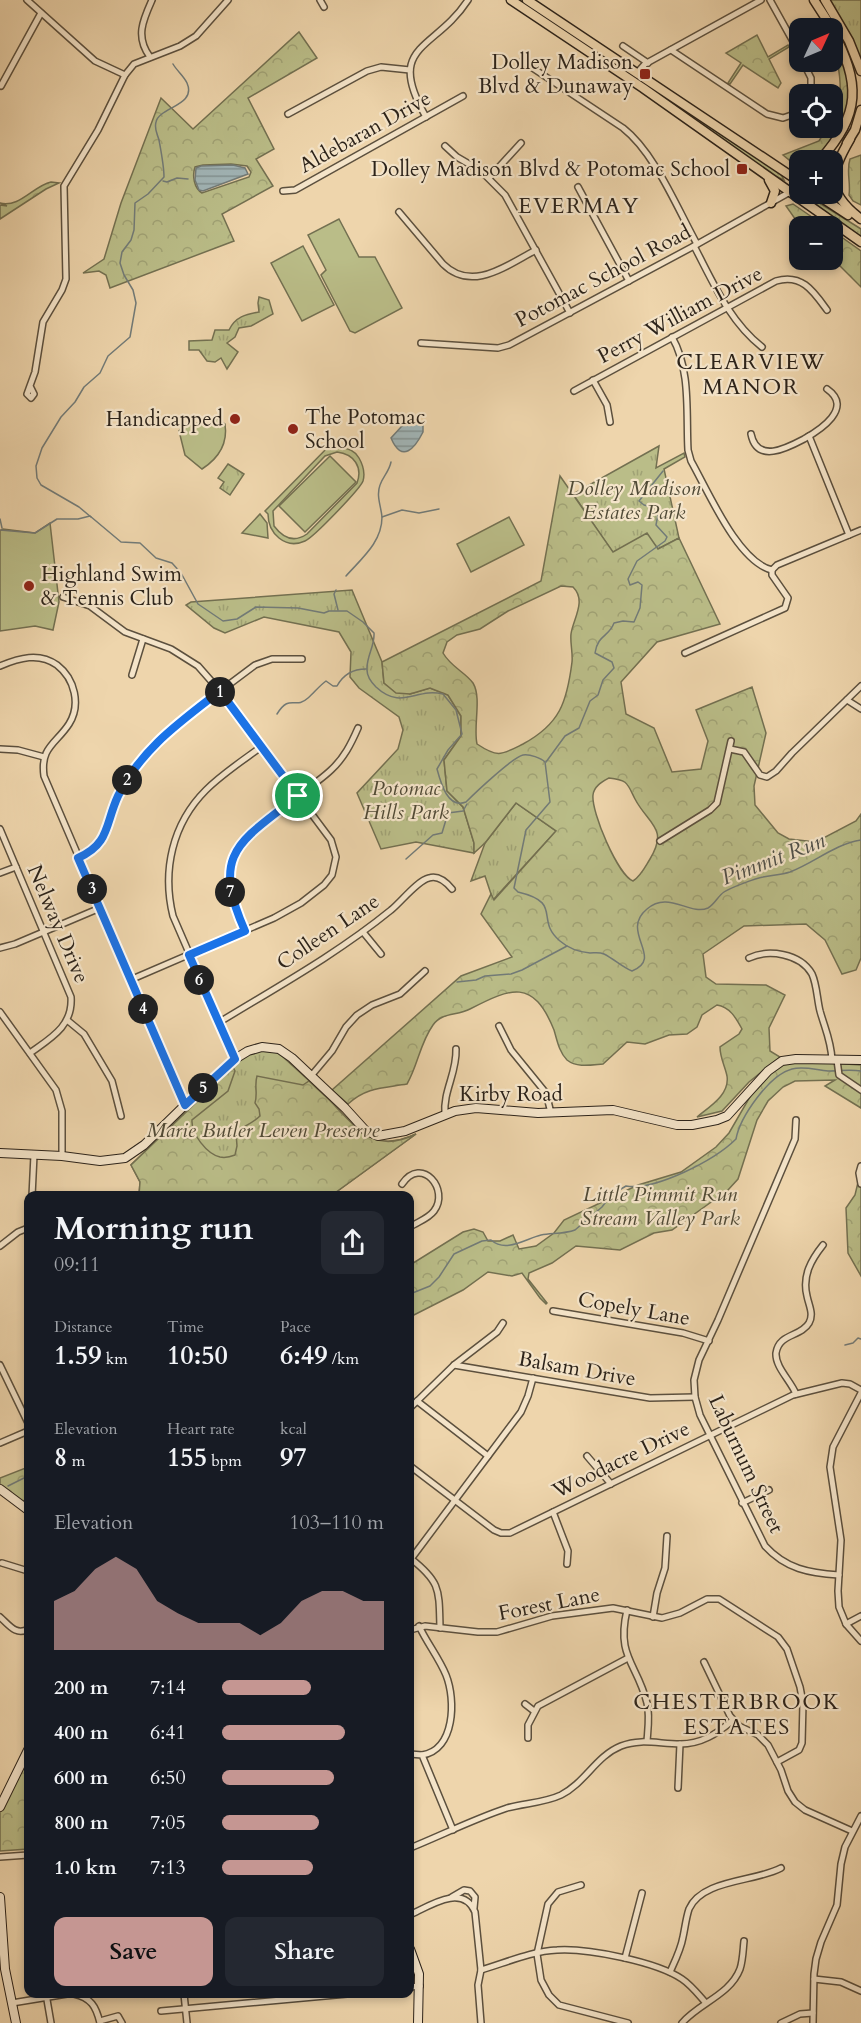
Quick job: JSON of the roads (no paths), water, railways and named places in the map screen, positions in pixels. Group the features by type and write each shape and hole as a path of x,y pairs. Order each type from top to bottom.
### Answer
{"main road":[{"path":"511,0 789,176"},
{"path":"527,0 789,191"},
{"path":"814,0 825,18"},
{"path":"825,0 849,41 861,71"},
{"path":"830,150 847,126 858,91 843,52"},
{"path":"861,110 857,126 837,162 835,184 844,206 861,221"},
{"path":"839,150 850,138"},
{"path":"761,171 774,188 771,202"},
{"path":"807,204 861,242"},
{"path":"833,204 861,221"},
{"name":"Kirby Road","path":"0,1153 62,1155 100,1161 125,1158 144,1145 235,1059 255,1048 273,1047 292,1058 365,1130 373,1135 384,1136 405,1131 446,1114 476,1108 551,1113 613,1110 677,1125 697,1124 717,1120 729,1114 768,1071 779,1063 794,1059 861,1060"},
{"path":"0,1489 24,1507"},
{"path":"0,1805 24,1758"},
{"path":"0,1897 2,1969 16,2023"},
{"path":"414,1960 420,1986 418,2023"}],"street":[{"path":"27,0 95,61 125,75"},
{"path":"150,57 141,35 143,22 152,0"},
{"path":"30,386 35,372 44,322 66,279 64,186 98,130 131,66 180,46 196,36 228,0"},
{"path":"320,0 324,7"},
{"path":"426,117 413,91 410,70 414,57 422,45 448,25 468,0"},
{"path":"634,77 648,63 761,0"},
{"path":"770,0 789,34"},
{"path":"1,86 41,13"},
{"path":"623,46 648,63"},
{"path":"671,51 767,114 783,118 789,116"},
{"path":"522,61 635,138 648,155 727,308 746,333 762,347"},
{"path":"288,114 367,71 381,67 410,70"},
{"name":"Aldebaran Drive","path":"282,191 295,190 463,96"},
{"path":"489,178 521,143"},
{"path":"445,146 489,178 511,204 570,313"},
{"path":"578,187 629,281"},
{"name":"Potomac School Road","path":"421,343 498,348 517,341 789,193"},
{"path":"399,212 443,264 451,271 463,276 476,278 490,274 536,250"},
{"name":"Perry William Drive","path":"574,391 776,281 788,279 799,281 809,287 827,310"},
{"path":"672,337 680,351 683,366 688,450 691,461 739,546 755,562 772,570"},
{"path":"593,380 607,405 610,423"},
{"path":"751,434 752,440 758,447 773,452 785,449 809,436 827,424 834,414 836,399 827,388"},
{"path":"809,436 849,535"},
{"path":"685,653 782,610 788,598 772,576 772,570 777,565 861,531"},
{"path":"63,597 90,606 118,628 171,649 205,673 334,845 336,857 334,870 328,881 301,903 274,918 130,980"},
{"path":"132,675 143,639"},
{"path":"0,666 22,657 42,658 57,665 70,680 75,699 71,719 51,744 44,757 45,781 185,1105"},
{"path":"78,858 93,851 101,843 118,795 142,758 171,728 261,662 272,659 302,659"},
{"path":"730,749 744,752 760,775 767,777 776,771 861,686"},
{"path":"847,700 861,709"},
{"path":"245,931 231,894 230,877 233,860 240,844 251,831 325,776 339,761 358,728"},
{"path":"660,841 710,810 717,803 731,741"},
{"path":"235,1059 173,916 168,892 169,867 174,842 190,810 205,791 261,747"},
{"path":"0,749 18,750 44,757"},
{"name":"Nelway Drive","path":"0,829 71,997 67,1020"},
{"path":"0,873 16,867"},
{"name":"Colleen Lane","path":"218,1023 338,950 363,932 425,879 433,877 441,880 452,890"},
{"path":"0,948 15,944 100,908"},
{"path":"363,932 381,954"},
{"path":"749,958 762,954 781,954 810,971 838,1073 861,1090"},
{"path":"310,1076 332,1051 357,1015 372,1005 400,994 425,971"},
{"path":"0,1012 53,1083 62,1111 62,1155"},
{"path":"30,1053 56,1033 67,1020 84,1034 112,1081 118,1097 121,1116"},
{"path":"499,1026 511,1050 546,1093 551,1113"},
{"path":"446,1114 445,1097 455,1071 456,1049"},
{"name":"Laburnum Street","path":"796,1120 795,1139 696,1369 695,1396 698,1411 709,1436 760,1538 777,1558 799,1570 839,1575"},
{"path":"32,1191 34,1155"},
{"path":"861,1166 859,1178 861,1184"},
{"path":"402,1184 408,1176 420,1173 432,1180 438,1191 438,1202 433,1213 414,1225"},
{"path":"0,1246 24,1230"},
{"path":"796,1394 788,1377 779,1366 776,1352 783,1340 809,1323 811,1313 806,1294 806,1278 811,1262 823,1245"},
{"name":"Copely Lane","path":"553,1311 683,1334 709,1341"},
{"path":"414,1404 454,1365 495,1334 502,1323"},
{"path":"0,1365 24,1415"},
{"name":"Balsam Drive","path":"454,1365 650,1398 695,1396"},
{"path":"414,1554 524,1406 533,1378"},
{"name":"Woodacre Drive","path":"414,1469 494,1530 501,1533 513,1532 796,1394 845,1383 861,1392"},
{"path":"861,1392 835,1443 830,1458 830,1474 841,1540 838,1603 846,1624 861,1641"},
{"path":"417,1401 488,1456"},
{"path":"0,1443 24,1433"},
{"path":"587,1456 611,1484"},
{"path":"742,1503 769,1490"},
{"path":"553,1512 568,1551 567,1564"},
{"path":"653,1617 657,1593 665,1568 666,1536"},
{"path":"414,1562 434,1581 438,1594 440,1628"},
{"path":"2,1563 24,1570"},
{"name":"Forest Lane","path":"414,1628 419,1626 497,1632 559,1615 613,1608 653,1617 672,1617 707,1599 715,1598 778,1637 785,1644 802,1695 802,1745 799,1750 777,1762"},
{"path":"627,1610 622,1637 647,1705 647,1741"},
{"path":"846,1624 861,1616"},
{"path":"0,1617 15,1631 24,1631"},
{"path":"414,1754 432,1752 444,1740 451,1701 446,1675 419,1626"},
{"path":"528,1738 528,1725 534,1711 543,1702 628,1658"},
{"path":"704,1662 733,1720 763,1740 777,1762 788,1791 795,1802 805,1810 852,1831"},
{"path":"525,1704 534,1711"},
{"path":"414,1846 506,1809 556,1797 578,1784 607,1753 623,1745 647,1741 680,1744 705,1739 733,1720"},
{"path":"678,1788 680,1744"},
{"path":"422,1755 453,1830"},
{"path":"813,2023 813,1979 819,1948 837,1905 842,1858 852,1831 861,1816"},
{"path":"0,1857 24,1855"},
{"path":"670,1972 683,1940 689,1909 700,1894 781,1868"},
{"path":"580,1885 563,1890 551,1900 547,1907 537,1954 541,1980 549,1995 559,2005 628,2023"},
{"path":"414,1913 464,1890 470,1891 475,1898 474,1909 481,1971 477,1985 482,2023"},
{"path":"626,1959 642,1893"},
{"path":"448,1898 465,1899 474,1909"},
{"path":"682,2023 705,2002 723,1991 739,1972 744,1941"},
{"path":"481,1971 555,1950 576,1950 626,1959 670,1972 683,1980 705,2002"},
{"path":"813,1979 841,1982 861,1991"},
{"path":"414,1987 420,1986"},
{"path":"12,2003 33,1998"},
{"path":"47,1998 51,2023"},
{"path":"89,1998 96,2008 100,2022 118,2016 122,2023"},
{"path":"184,1998 187,2023"},
{"path":"161,2011 306,1998"},
{"path":"781,2023 800,2014 813,2013"}],"waterway":[{"path":"91,517 79,507 41,485 37,478 36,466 42,448 61,417 75,402 84,387 100,373 108,356 130,337 136,303 133,290 120,263 122,252 131,240 134,230 135,203 148,194 164,177 156,122 159,117 187,97 189,91 186,80 173,64"},
{"path":"163,181 167,182 177,178 188,179"},
{"path":"382,517 379,489 391,462"},
{"path":"546,762 565,736 579,728 590,701 598,695 603,680 614,668 612,662 595,653 599,642 614,623 634,622 640,608 642,585 638,582 630,585 628,579 637,561 665,541 667,537 656,525 659,509 644,505 639,501 663,471"},
{"path":"346,576 375,542 382,517 402,510 419,513 439,509"},
{"name":"Pimmit Run","path":"0,530 35,533 57,519 78,519 90,516 121,542 140,543 156,558 172,563 181,573 198,604 223,621 237,619 256,607 298,608 324,613 347,611 363,622 374,633 367,670 376,687 385,694 402,698 425,693 443,694 456,710 462,734 448,750 437,769 443,788 450,799 454,802 466,802 503,768 523,755 529,755 545,762 550,802 526,830 514,888 540,901 545,907 553,933 570,948 582,952 604,954 632,971 641,966 644,959 637,927 640,918 647,909 655,904 671,902 694,909 708,908 732,888 749,881 790,872 842,845 861,840"},
{"name":"Pimmit Run","path":"0,519 2,528"},
{"path":"336,590 334,594 338,610"},
{"path":"277,714 286,704 303,701 326,681 337,686 348,673 366,669"},
{"path":"406,859 433,835 442,833 448,813 463,811 467,804"},
{"path":"457,982 476,980 485,976 511,974 567,946"},
{"path":"414,1292 430,1286 454,1254 482,1241 491,1240 497,1244 509,1245 541,1235 575,1230 602,1207 611,1195 626,1186 652,1184 668,1179 714,1156 736,1139 749,1109 765,1088 783,1073 801,1068 861,1071"},
{"path":"845,1345 853,1343 858,1338 861,1339"},
{"path":"8,1486 24,1478"}],"place":[{"name":"Dolley Madison Blvd & Dunaway","path":"645,74"},
{"name":"Dolley Madison Blvd & Potomac School","path":"742,169"},
{"name":"Handicapped","path":"235,419"},
{"name":"The Potomac School","path":"293,429"},
{"name":"Highland Swim & Tennis Club","path":"29,586"}],"district":[{"name":"EVERMAY","path":"579,206"},
{"name":"CLEARVIEW MANOR","path":"751,374"},
{"name":"CHESTERBROOK ESTATES","path":"737,1715"}],"park label":[{"name":"Dolley Madison Estates Park","path":"634,500"},
{"name":"Potomac Hills Park","path":"406,800"},
{"name":"Marie Butler Leven Preserve","path":"263,1130"},
{"name":"Little Pimmit Run Stream Valley Park","path":"660,1206"}]}
